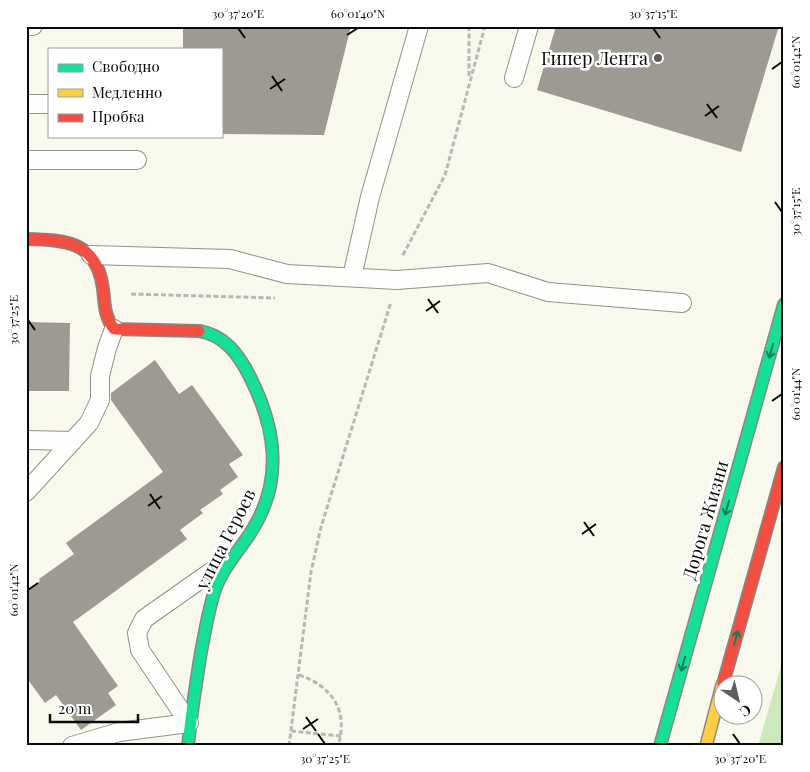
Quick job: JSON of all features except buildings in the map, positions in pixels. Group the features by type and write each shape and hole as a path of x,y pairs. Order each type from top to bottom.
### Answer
{"main road":[{"path":"26,239 60,240 79,245 91,256 100,270 106,320 114,329"},
{"name":"Дорога Жизни","path":"660,746 784,304"},
{"name":"улица Героев","path":"114,329 126,331 199,330 217,336 232,349 250,376 270,425 274,457 270,491 257,522 233,556 216,588 207,620 189,723 188,746"},
{"path":"726,674 784,467"},
{"path":"706,746 712,724"}],"lane":[{"path":"26,26 33,26"},
{"path":"352,277 370,197 419,26"},
{"path":"514,78 529,26"},
{"path":"26,104 48,104"},
{"path":"26,160 136,160"},
{"path":"91,256 230,259 287,274 397,280 488,273 548,292 682,304"},
{"path":"26,492 89,423 100,400 100,376 114,329"},
{"path":"26,440 73,441"},
{"path":"72,746 119,732 189,723 140,650 137,633 144,620 233,556"}],"path":[{"path":"469,26 469,82"},
{"path":"403,256 445,175 485,26"},
{"path":"121,294 276,298"},
{"path":"289,746 310,572 321,527 392,301 382,300"},
{"path":"299,675 324,687 333,697 339,709 342,723 338,746"},
{"path":"291,730 341,736"}],"green space":[{"path":"784,656 784,746 758,746"}],"traffic: fast":[{"path":"660,746 784,304"},
{"path":"188,746 201,652 212,600 217,585 230,561 251,532 261,513 272,474 273,454 266,416 246,369 236,354 224,342 208,333 199,331"}],"traffic: slow":[{"path":"706,746 712,723"}],"traffic: jam":[{"path":"26,239 54,240 77,246 87,252 100,273 107,315 114,329 199,331"},
{"path":"726,674 784,467"}],"place":[{"name":"Гипер Лента","path":"658,58"}]}
